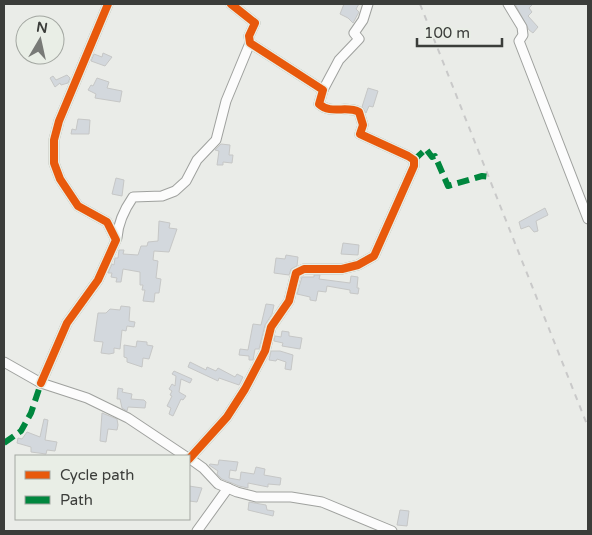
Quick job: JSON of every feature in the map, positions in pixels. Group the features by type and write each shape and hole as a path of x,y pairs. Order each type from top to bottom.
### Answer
{"street":[{"path":"108,4 59,121 54,140 54,163 60,179 78,206 107,222 116,240"},
{"path":"41,383 67,323 98,280 116,240 117,229 125,209 133,197 162,196 175,191 186,180 203,152 216,140 226,100 250,43 249,36 255,23 231,4"},
{"path":"190,458 227,417 245,389 264,351 271,327 289,301 296,273 304,269 342,270 358,265 374,256 414,166 414,160 408,156 360,134 363,125 359,112 354,110 334,110 319,104 323,90 339,60 359,39 354,33 363,20 368,4"},
{"path":"508,4 522,27 523,35 519,41 588,219"},
{"path":"250,43 323,90"},
{"path":"4,362 41,383 87,398 128,418 184,455"},
{"path":"190,460 203,468 218,484 228,488 256,497 291,497 322,502 392,531"},
{"path":"197,531 228,488"}],"building":[{"path":"344,4 359,4 356,9 359,12 353,23 340,14"},
{"path":"515,4 533,4 529,8 532,12 528,16 538,27 533,33 529,30"},
{"path":"103,53 112,57 105,66 91,61 94,54 102,57"},
{"path":"67,75 70,78 68,83 61,85 60,83 55,87 50,78 53,76 56,80"},
{"path":"97,78 109,82 107,88 122,91 120,102 95,98 96,94 88,90 91,85 93,86"},
{"path":"368,88 378,91 373,107 369,106 366,113 362,107"},
{"path":"78,119 90,120 89,134 71,134 72,129 76,130"},
{"path":"221,144 230,145 229,155 233,155 232,163 223,162 223,165 217,165 219,151 215,150"},
{"path":"116,178 124,180 122,196 112,194"},
{"path":"545,208 548,215 536,221 538,231 534,232 529,226 521,229 519,222"},
{"path":"159,221 170,223 169,228 177,229 169,252 154,251 153,260 158,261 156,278 161,279 159,293 155,293 154,302 143,301 145,290 142,290 143,285 140,285 140,272 123,269 121,282 116,282 117,278 111,277 112,273 108,273 112,264 114,265 115,258 118,258 119,250 124,250 123,254 138,255 141,246 147,246 148,242 158,241"},
{"path":"343,243 359,245 358,255 341,254"},
{"path":"286,255 298,257 297,266 291,269 289,275 274,273 276,258 285,259"},
{"path":"314,275 320,275 319,279 350,283 351,276 358,277 358,294 350,293 350,290 327,286 326,292 318,291 316,301 310,300 310,297 297,294 302,277 314,277"},
{"path":"266,304 274,305 272,314 265,325 259,349 255,349 253,360 249,360 249,356 239,355 240,349 248,350 253,324 261,325"},
{"path":"121,306 130,307 129,321 135,322 134,327 127,326 126,331 122,330 120,349 114,348 114,353 101,353 103,342 94,341 98,313 106,313 110,309 120,310"},
{"path":"282,331 289,332 289,336 302,338 300,349 282,346 283,343 274,341 275,336 281,337"},
{"path":"137,341 147,342 147,345 153,346 149,359 143,358 142,367 127,362 127,358 124,357 124,345 136,347"},
{"path":"271,351 280,351 293,355 291,370 285,369 286,362 277,359 276,361 269,360"},
{"path":"190,362 206,370 207,367 216,371 218,368 235,377 237,374 243,377 239,385 219,378 218,381 188,367"},
{"path":"174,371 192,379 190,383 181,379 179,392 186,396 183,400 181,399 173,416 169,414 171,408 167,406 172,396 170,395 172,391 169,389 172,384 175,386 176,376 172,374"},
{"path":"118,388 123,389 122,392 132,394 131,399 144,400 146,402 145,408 128,407 127,411 122,408 120,399 117,399"},
{"path":"102,413 117,419 118,425 117,430 108,429 106,442 100,441"},
{"path":"44,419 48,420 45,440 57,442 55,451 47,450 46,454 31,452 31,447 17,443 18,438 22,439 27,432 40,437"},
{"path":"219,460 238,462 236,471 230,470 229,478 240,480 241,472 254,474 256,467 265,469 264,475 281,478 280,485 268,484 268,487 248,483 248,488 239,486 222,479 217,474 218,471 209,465 218,465"},
{"path":"190,486 202,488 197,502 190,501"},
{"path":"249,502 266,505 267,510 274,511 273,516 248,510"},
{"path":"400,510 409,511 407,526 397,525"}],"railway":[{"path":"420,4 588,427"}],"marked path":[{"path":"414,160 426,149 432,157 435,156 448,186 482,176 490,177"},
{"path":"4,443 21,431 31,413 41,383"}],"cycle path":[{"path":"41,383 67,323 98,280 116,240 107,222 78,206 60,179 54,163 54,140 59,121 108,4"},
{"path":"190,458 227,417 245,389 265,351 271,327 289,301 296,273 304,269 342,269 358,265 374,256 414,166 414,160 408,156 360,134 363,125 359,112 349,109 334,110 319,104 323,90 250,43 249,36 255,23 231,4"}]}
